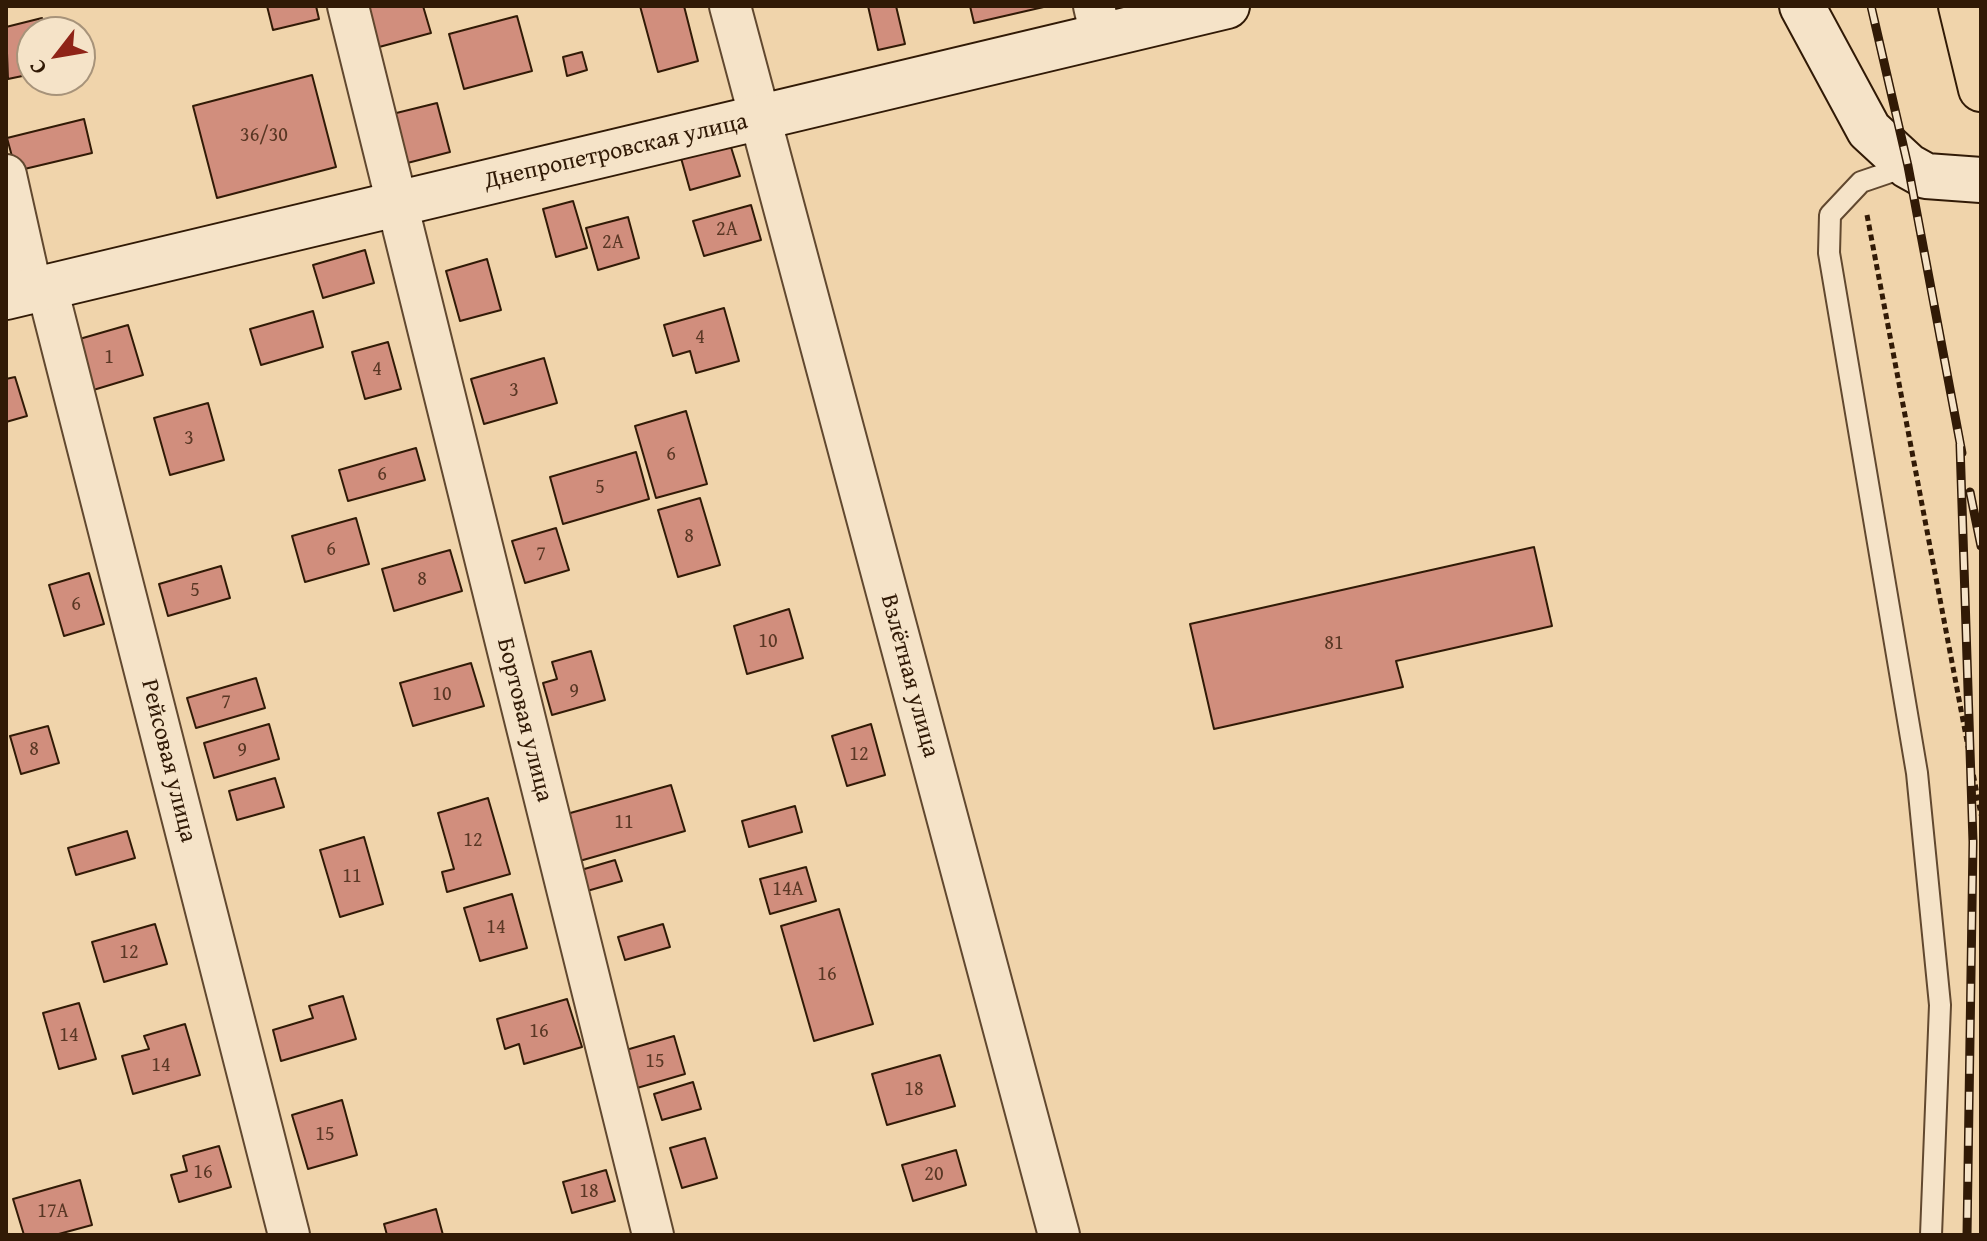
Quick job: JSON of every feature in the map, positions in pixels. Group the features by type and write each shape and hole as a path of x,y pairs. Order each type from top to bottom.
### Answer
{"main road":[{"path":"1961,6 1981,89"}],"street":[{"name":"Бортовая улица","path":"348,6 653,1235"},
{"name":"Взлётная улица","path":"730,6 1059,1235"},
{"name":"Днепропетровская улица","path":"28,292 758,118 1097,21 1227,6"},
{"path":"1802,6 1869,130 1908,166 1926,176 1981,180"},
{"name":"Рейсовая улица","path":"6,175 28,292 289,1235"}],"lane":[{"path":"1908,166 1861,182 1830,215 1829,253 1919,788 1940,1005 1931,1235"}],"path":[{"path":"1861,182 1981,815"}],"building":[{"path":"267,6 316,6 319,19 273,30"},
{"path":"356,6 423,6 431,33 368,50"},
{"path":"640,6 684,6 698,61 658,72"},
{"path":"868,6 896,6 905,44 878,50"},
{"path":"970,6 1048,6 974,23"},
{"path":"517,16 532,71 464,89 449,34"},
{"path":"16,24 16,77 8,79 6,27"},
{"path":"582,52 587,70 567,76 563,57"},
{"path":"312,75 336,167 217,198 193,106"},
{"path":"437,103 450,152 388,168 376,118"},
{"path":"84,119 92,153 16,171 7,138"},
{"path":"730,144 740,176 690,190 681,158"},
{"path":"573,201 587,248 556,257 543,209"},
{"path":"751,205 761,240 704,256 693,221"},
{"path":"628,217 639,258 598,270 586,228"},
{"path":"365,250 374,283 323,298 313,265"},
{"path":"487,259 501,310 460,321 446,271"},
{"path":"724,308 739,361 696,373 690,351 673,356 664,325"},
{"path":"313,311 323,347 261,365 250,329"},
{"path":"128,325 143,375 90,391 76,340"},
{"path":"388,342 401,389 365,399 352,352"},
{"path":"544,358 557,403 484,424 471,379"},
{"path":"15,377 27,416 6,422 6,379"},
{"path":"208,403 224,460 170,475 154,418"},
{"path":"686,411 707,484 656,498 635,426"},
{"path":"416,448 425,480 348,501 339,470"},
{"path":"636,452 649,499 563,524 550,477"},
{"path":"700,498 720,565 678,577 658,510"},
{"path":"356,518 369,564 305,582 292,536"},
{"path":"556,528 569,570 525,583 512,541"},
{"path":"1534,547 1552,626 1396,661 1403,687 1214,729 1190,624"},
{"path":"450,550 462,591 394,611 382,569"},
{"path":"221,566 230,598 168,616 159,584"},
{"path":"89,573 104,624 64,636 49,585"},
{"path":"789,609 803,658 747,674 734,626"},
{"path":"591,651 605,700 552,715 543,683 557,679 552,662"},
{"path":"471,663 484,706 413,726 400,683"},
{"path":"256,678 265,708 196,728 187,698"},
{"path":"269,724 279,759 214,778 204,743"},
{"path":"871,724 885,775 847,786 832,736"},
{"path":"48,726 59,763 21,774 10,736"},
{"path":"275,778 284,807 237,820 229,791"},
{"path":"671,785 685,831 576,862 563,815"},
{"path":"488,798 510,874 447,892 442,872 454,869 438,813"},
{"path":"795,806 802,832 749,847 742,821"},
{"path":"127,831 135,858 76,875 68,848"},
{"path":"364,837 383,904 340,917 320,850"},
{"path":"615,860 622,881 587,891 581,870"},
{"path":"806,867 816,901 770,914 760,879"},
{"path":"512,894 527,948 480,961 464,908"},
{"path":"839,909 873,1024 814,1041 781,926"},
{"path":"155,924 167,964 104,982 92,942"},
{"path":"663,924 670,947 625,960 618,937"},
{"path":"343,996 356,1039 281,1061 273,1030 313,1018 309,1006"},
{"path":"567,999 582,1047 524,1064 519,1044 505,1049 497,1019"},
{"path":"79,1003 96,1059 59,1069 43,1013"},
{"path":"185,1024 200,1075 133,1094 122,1056 149,1049 144,1036"},
{"path":"674,1036 685,1074 637,1088 626,1050"},
{"path":"940,1055 955,1106 887,1125 872,1074"},
{"path":"693,1082 701,1109 662,1120 654,1094"},
{"path":"342,1100 357,1155 308,1169 292,1115"},
{"path":"705,1138 717,1178 682,1188 670,1148"},
{"path":"219,1146 231,1187 179,1202 171,1175 187,1171 183,1156"},
{"path":"956,1150 966,1185 913,1201 902,1165"},
{"path":"606,1170 615,1201 572,1213 563,1182"},
{"path":"80,1180 92,1225 55,1235 24,1235 13,1199"},
{"path":"436,1209 443,1235 387,1235 384,1224"}],"railway":[{"path":"1871,6 1908,166 1962,453"},
{"path":"1960,444 1973,842 1967,1235"},
{"path":"1970,492 1981,546"}]}
